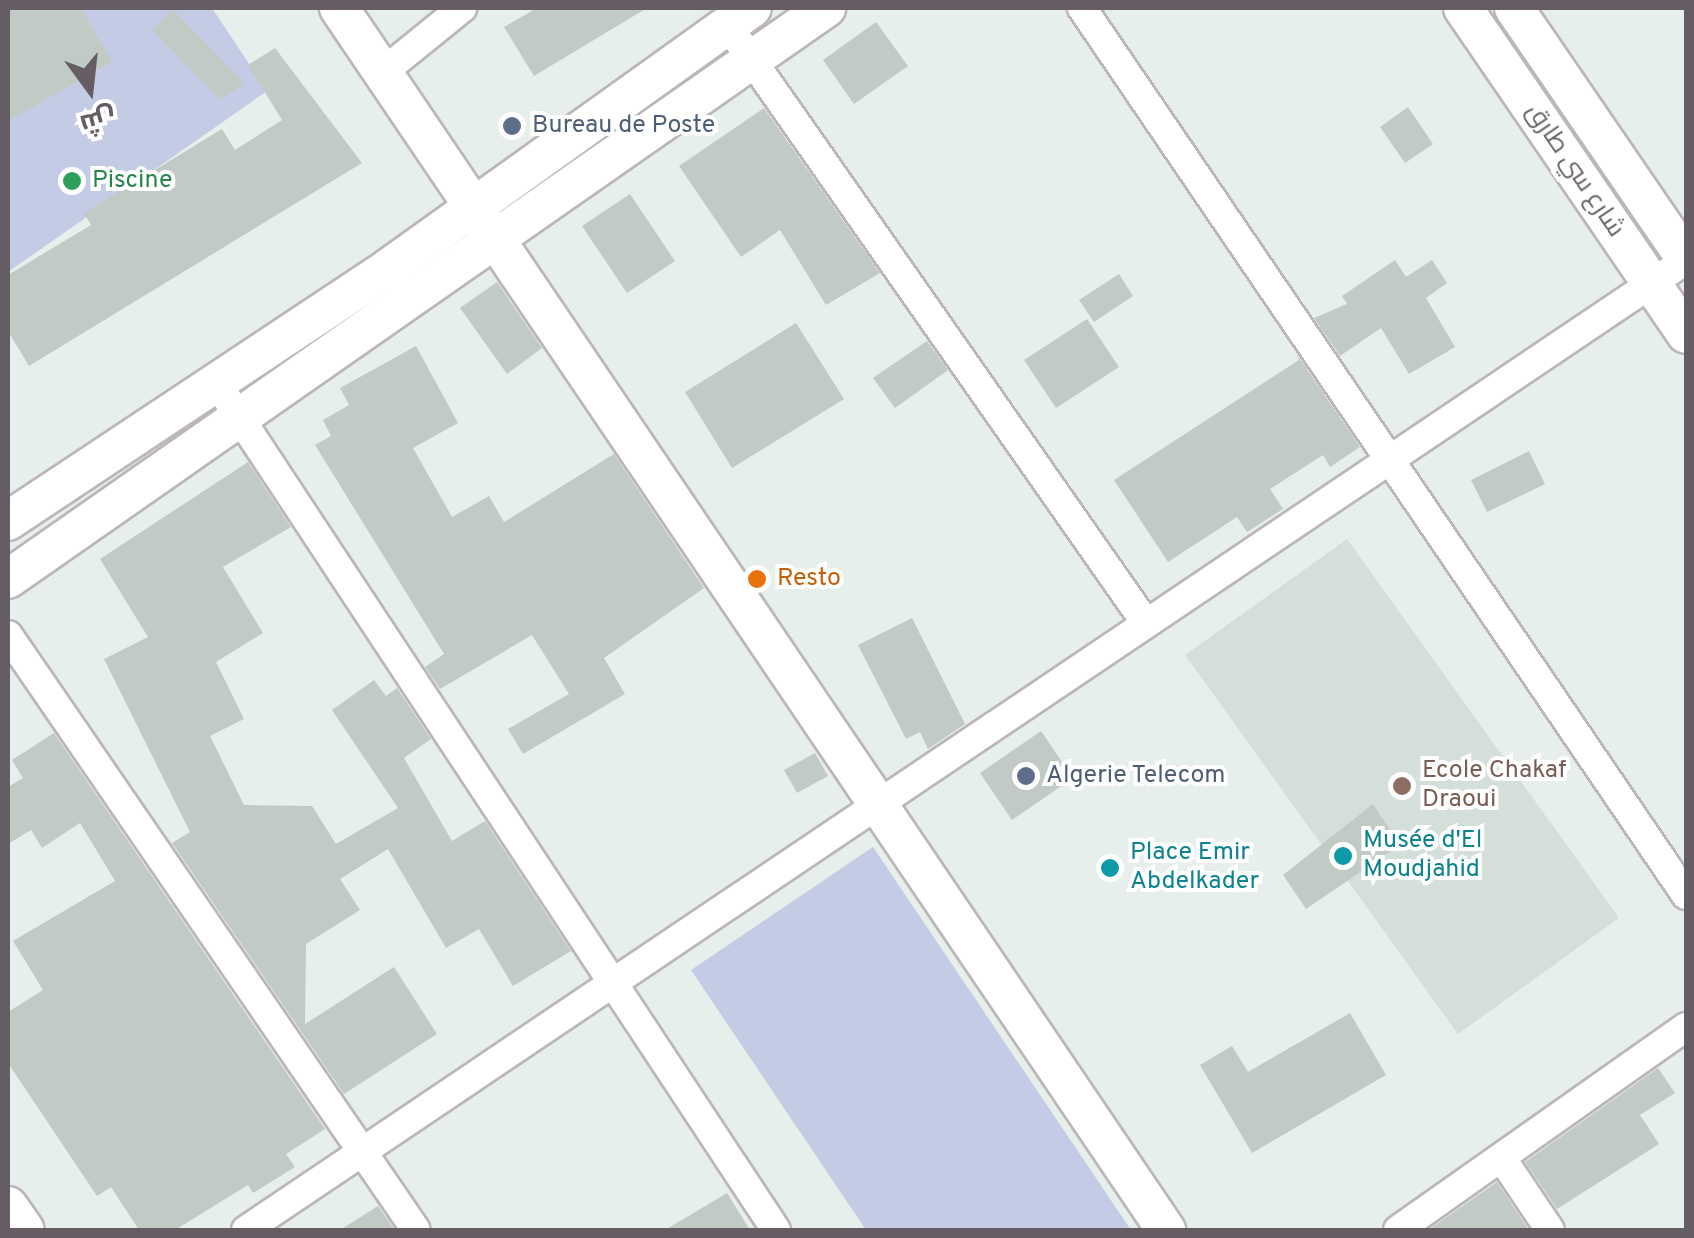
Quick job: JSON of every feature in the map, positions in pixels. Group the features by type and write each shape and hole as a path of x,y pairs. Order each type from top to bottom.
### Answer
{"street":[{"path":"340,8 881,802 1166,1230"},
{"path":"383,72 462,8"},
{"path":"8,579 826,8"},
{"path":"1082,8 1686,895"},
{"name":"شارع سي طارق","path":"1464,8 1686,334"},
{"name":"شارع سي طارق","path":"1514,8 1686,259"},
{"path":"8,521 473,205 740,16 751,60 1142,619"},
{"path":"246,1230 608,979 881,802 1142,619 1388,460 1686,259"},
{"path":"216,382 776,1230"},
{"path":"8,635 416,1230"},
{"path":"1398,1230 1503,1160 1686,1027"},
{"path":"1503,1160 1550,1230"},
{"path":"8,1206 24,1230"}],"shaded area":[{"name":"Piscine","path":"8,8 212,8 267,91 8,272"},
{"name":"Ecole Chakaf Draoui","path":"1347,539 1619,918 1458,1034 1185,655"},
{"path":"873,847 1131,1230 866,1230 691,970"}],"building":[{"path":"8,8 81,8 112,62 8,121"},
{"path":"537,8 647,8 534,76 504,27"},
{"path":"173,10 245,84 220,99 152,30"},
{"path":"876,22 908,66 854,104 823,60"},
{"path":"275,48 362,163 29,366 8,331 8,275 91,225 84,213 222,129 235,150 282,120 248,65"},
{"path":"1408,107 1433,144 1405,163 1380,127"},
{"path":"764,108 880,273 826,305 780,230 741,257 679,166"},
{"path":"630,194 675,261 627,293 582,226"},
{"path":"1395,260 1406,277 1432,260 1447,283 1426,298 1455,347 1409,374 1381,328 1340,356 1314,318 1347,304 1342,296"},
{"path":"1119,274 1133,296 1094,322 1079,300"},
{"path":"497,282 542,348 507,374 460,308"},
{"path":"1087,319 1119,367 1056,408 1024,360"},
{"path":"796,323 844,399 732,468 685,392"},
{"path":"927,341 948,370 895,408 873,378"},
{"path":"416,346 458,423 413,448 452,517 489,496 504,522 614,454 704,588 604,658 625,694 523,754 508,729 569,694 532,635 440,689 425,667 444,654 315,445 331,436 323,420 349,405 340,388"},
{"path":"1296,353 1360,447 1330,467 1323,455 1270,489 1283,509 1247,532 1237,517 1168,562 1114,480 1299,360"},
{"path":"1529,451 1545,484 1487,512 1471,480"},
{"path":"248,462 291,527 223,567 263,633 216,662 244,719 210,736 244,805 312,806 336,844 398,808 332,710 374,680 386,696 397,688 431,739 404,758 452,841 485,821 571,951 513,986 479,929 446,948 388,849 340,879 360,910 306,944 305,1024 394,967 437,1034 344,1094 172,843 190,832 104,659 148,637 100,559"},
{"path":"912,618 965,724 928,749 920,732 906,739 858,645"},
{"name":"Algerie Telecom","path":"1041,731 1073,778 1012,820 980,773"},
{"path":"54,733 325,1129 286,1154 295,1167 253,1193 248,1185 175,1230 139,1230 111,1187 97,1196 8,1063 8,1012 43,990 13,941 115,881 80,823 42,848 31,830 8,844 8,787 23,778 12,760"},
{"path":"815,753 828,776 797,793 784,770"},
{"name":"Musée d'El Moudjahid","path":"1373,804 1400,845 1306,909 1283,875"},
{"path":"1350,1013 1386,1075 1252,1153 1200,1065 1232,1046 1248,1072"},
{"path":"1658,1068 1675,1093 1640,1115 1659,1144 1557,1209 1525,1162"},
{"path":"1497,1182 1529,1230 1428,1230"},
{"path":"727,1193 750,1230 665,1230"},
{"path":"378,1206 395,1230 340,1230"}],"place":[{"name":"Bureau de Poste","path":"512,126"},
{"name":"Piscine","path":"72,181"},
{"name":"Resto","path":"757,579"},
{"name":"Algerie Telecom","path":"1026,776"},
{"name":"Ecole Chakaf Draoui","path":"1402,786"},
{"name":"Musée d'El Moudjahid","path":"1343,856"},
{"name":"Place Emir Abdelkader","path":"1110,868"}]}
